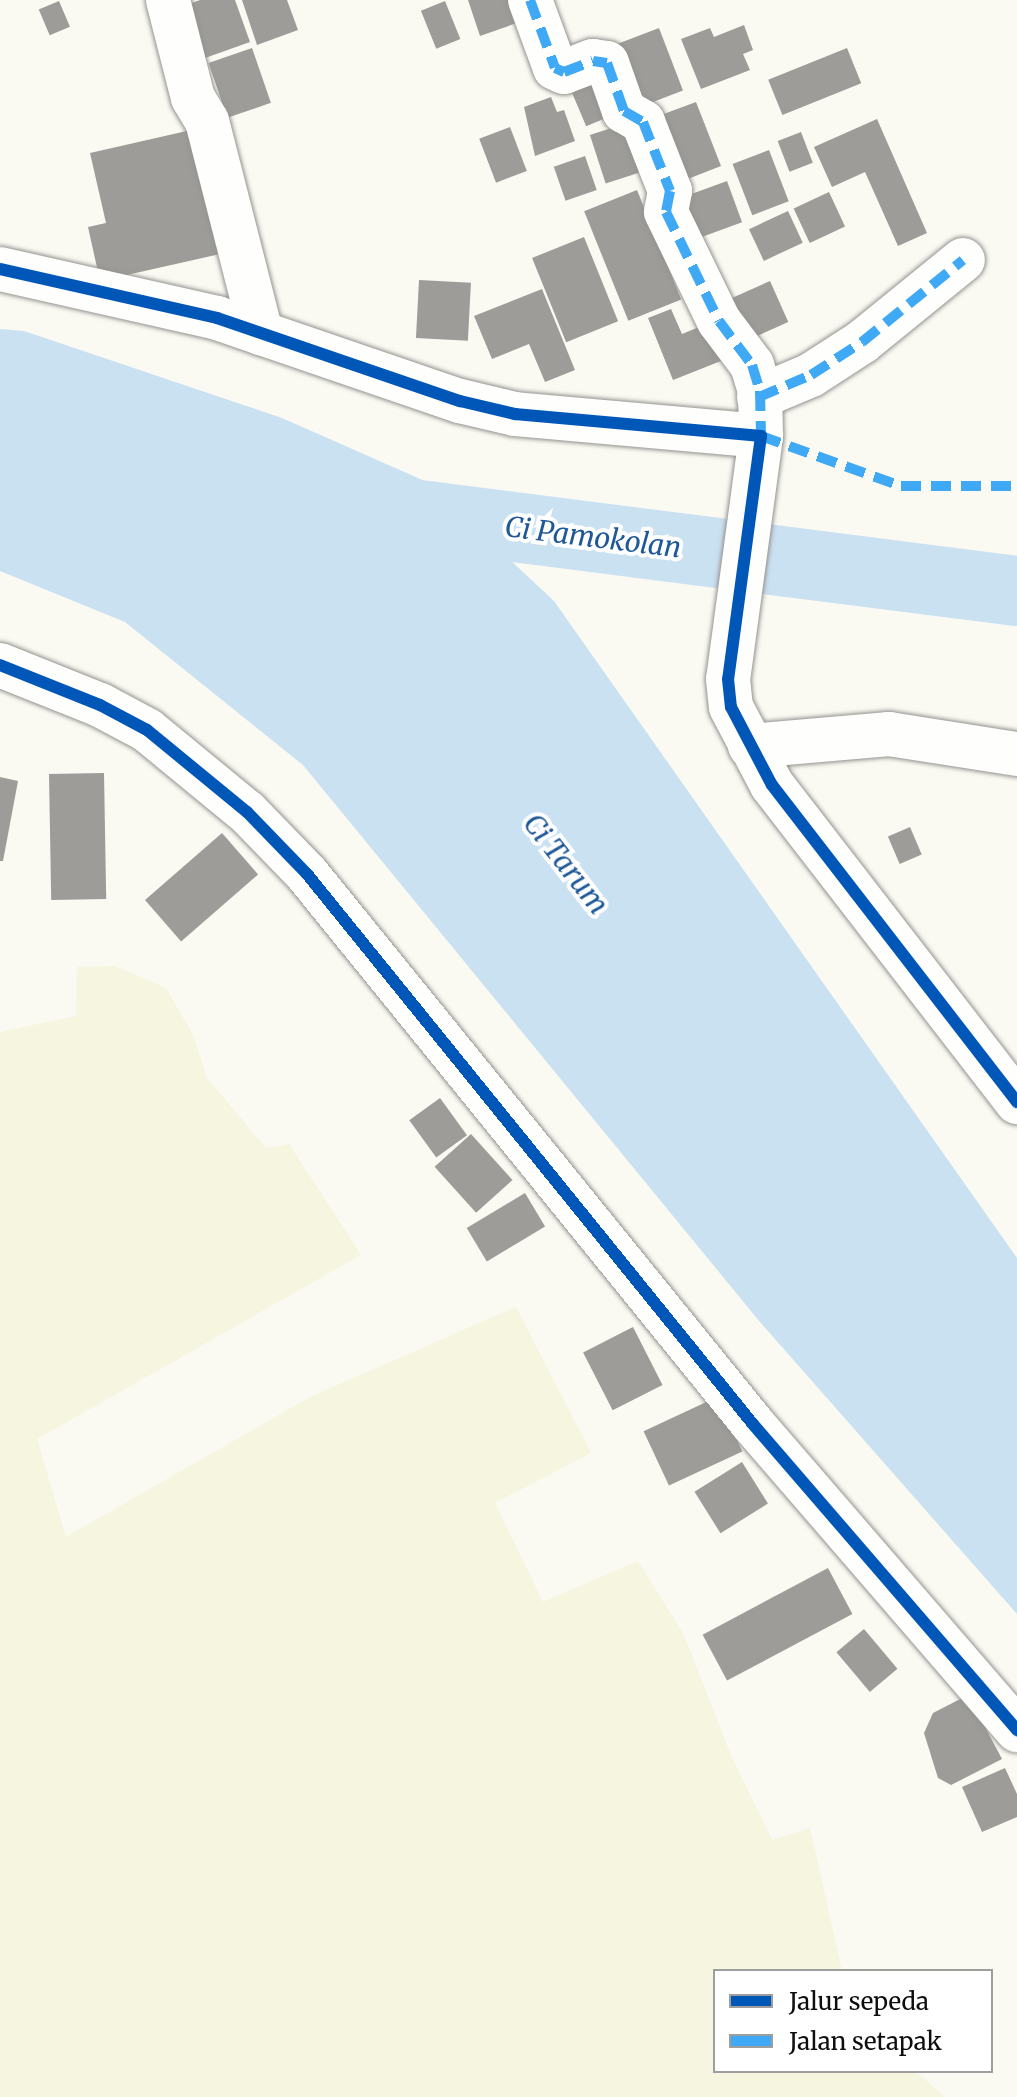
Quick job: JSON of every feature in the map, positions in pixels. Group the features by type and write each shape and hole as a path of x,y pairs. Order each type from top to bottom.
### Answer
{"street":[{"path":"168,0 193,98 207,121 261,333"},
{"path":"530,0 555,68 564,72 593,61 607,63 624,111 643,122 670,191 666,212 719,321 752,365 760,417 755,499 728,679 731,707 772,785 1017,1102"},
{"path":"0,269 128,295 261,333 515,414 760,417 811,375 862,342 963,260"},
{"path":"0,665 100,705 147,730 199,769 267,833 522,1136 752,1423 1017,1730"},
{"path":"750,746 889,734 1017,754"}],"green space":[{"path":"115,966 166,988 194,1037 207,1078 266,1148 289,1144 361,1255 37,1439 66,1537 310,1397 516,1307 591,1453 495,1503 543,1602 638,1561 684,1635 730,1753 772,1840 810,1828 842,1969 713,1969 713,2073 917,2073 945,2097 0,2097 0,1032 76,1016 77,967"}],"water":[{"name":"Ci Tarum","path":"0,329 24,331 282,418 427,482 554,601 1017,1258 1017,1614 760,1322 303,765 125,622 0,571"}],"building":[{"path":"200,0 235,0 250,42 205,58 186,5"},
{"path":"242,0 287,0 298,30 257,45"},
{"path":"468,0 521,0 528,19 480,36"},
{"path":"59,1 70,27 50,35 39,10"},
{"path":"445,1 460,39 436,49 421,11"},
{"path":"744,25 753,50 743,54 750,70 701,89 681,39 710,28 714,37"},
{"path":"659,28 683,91 637,108 613,46"},
{"path":"252,48 271,103 227,118 209,63"},
{"path":"847,48 861,83 782,115 768,80"},
{"path":"604,71 621,112 586,126 569,86"},
{"path":"551,97 557,112 564,110 575,141 535,156 524,107"},
{"path":"696,102 721,166 680,182 661,115"},
{"path":"877,119 927,233 898,246 865,172 832,187 814,147"},
{"path":"627,123 643,172 606,184 590,135"},
{"path":"510,127 527,171 496,183 479,139"},
{"path":"200,128 229,252 100,281 88,227 106,223 90,153"},
{"path":"801,132 813,163 789,172 778,141"},
{"path":"769,150 789,201 752,215 733,164"},
{"path":"585,156 597,190 566,201 554,167"},
{"path":"727,181 742,222 694,240 679,198"},
{"path":"637,190 681,299 628,321 584,211"},
{"path":"829,192 845,226 810,243 794,208"},
{"path":"788,211 803,243 764,261 749,229"},
{"path":"584,237 618,321 566,342 532,258"},
{"path":"419,280 471,283 468,341 416,338"},
{"path":"770,281 788,322 744,342 725,301"},
{"path":"542,289 575,370 545,382 529,344 492,359 474,316"},
{"path":"671,309 682,334 716,320 731,357 673,380 648,318"},
{"path":"104,773 106,899 51,900 49,774"},
{"path":"0,777 18,781 3,861 0,861"},
{"path":"910,827 922,855 900,864 888,836"},
{"path":"222,833 258,875 181,941 145,900"},
{"path":"440,1098 467,1135 436,1158 409,1120"},
{"path":"471,1134 512,1180 476,1213 435,1167"},
{"path":"525,1193 545,1226 487,1261 467,1228"},
{"path":"633,1327 663,1385 613,1410 583,1352"},
{"path":"717,1397 742,1451 669,1486 644,1431"},
{"path":"742,1462 768,1504 720,1533 695,1492"},
{"path":"828,1568 852,1614 727,1681 703,1635"},
{"path":"864,1629 897,1669 870,1692 836,1652"},
{"path":"968,1695 1002,1759 951,1785 938,1778 924,1733 933,1713"},
{"path":"1005,1768 1017,1794 1017,1817 982,1832 962,1787"}],"waterway":[{"name":"Ci Pamokolan","path":"372,509 1017,591"}],"marked path":[{"path":"530,0 555,68 564,72 593,61 607,63 624,111 643,122 670,191 666,212 719,321 752,365 760,391 761,436 901,486 1017,486"},
{"path":"759,397 811,375 862,342 963,260"}],"cycle path":[{"path":"0,269 217,318 460,401 515,414 761,436 728,679 731,707 772,785 1017,1102"},
{"path":"0,665 100,705 147,730 247,812 307,874 752,1423 1017,1730"}]}
